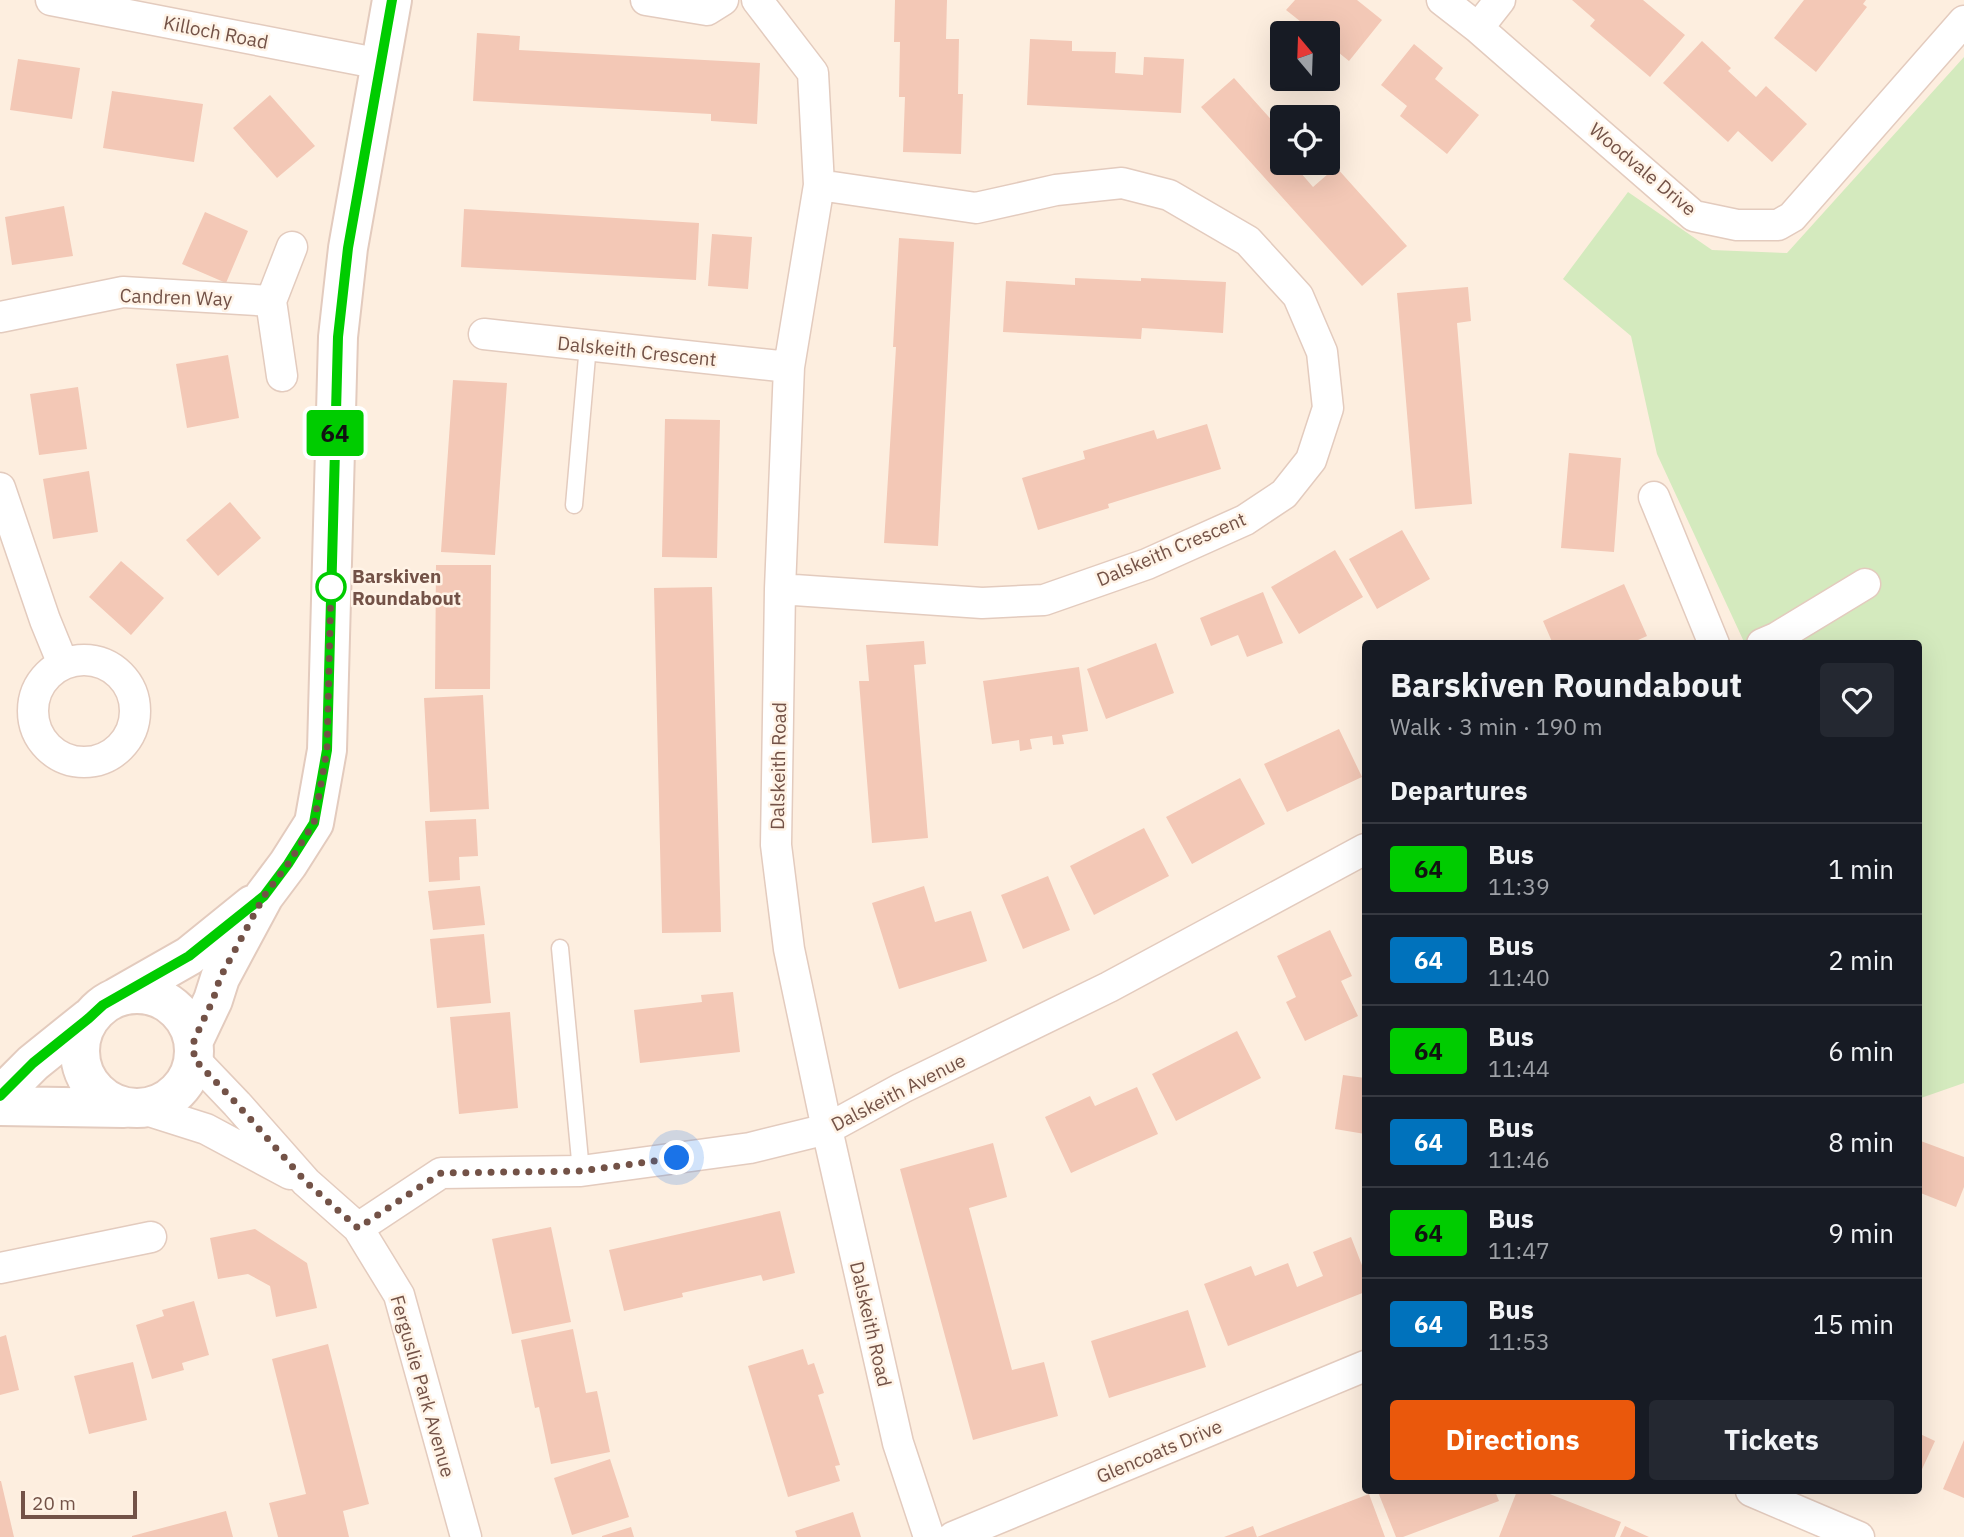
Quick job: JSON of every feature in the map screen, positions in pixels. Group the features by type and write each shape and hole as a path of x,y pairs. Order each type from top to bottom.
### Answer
{"street":[{"name":"Killoch Road","path":"51,0 382,64"},
{"path":"0,1106 134,1108 161,1103 177,1093 188,1077 194,1049 220,978 264,896 314,823 327,750 338,337 348,248 392,0"},
{"path":"646,0 707,10 723,0"},
{"name":"Dalskeith Road","path":"757,0 813,73 819,185 789,367 780,589 776,845 789,949 827,1129 898,1443 929,1537"},
{"name":"Woodvale Drive","path":"1442,0 1478,28 1694,216 1737,225 1777,225 1792,217 1964,21"},
{"path":"1478,28 1500,0"},
{"name":"Dalskeith Crescent","path":"780,589 982,603 1044,600 1147,564 1245,520 1284,494 1311,460 1328,408 1322,352 1298,296 1248,241 1169,195 1122,183 1056,190 976,208 819,185"},
{"path":"282,376 271,301 292,247"},
{"name":"Candren Way","path":"0,317 123,292 271,301"},
{"name":"Dalskeith Crescent","path":"484,334 789,367"},
{"path":"0,488 45,620 63,664"},
{"path":"1654,497 1712,640"},
{"path":"1771,640 1865,584"},
{"name":"Dalskeith Avenue","path":"358,1228 441,1173 581,1171 750,1148 827,1129 902,1088 1109,986 1362,851"},
{"path":"0,1096 33,1063 102,1008 189,956 264,896"},
{"path":"134,1108 107,1101 92,1088 83,1073 79,1054 81,1035 102,1008 139,994 157,998 174,1007 187,1022 194,1049"},
{"name":"Ferguslie Park Avenue","path":"194,1049 237,1104 306,1182 358,1228 399,1295 466,1537"},
{"name":"Ferguslie Park Avenue","path":"134,1108 206,1129 306,1182"},
{"path":"0,1268 151,1237"},
{"name":"Glencoats Drive","path":"953,1537 1362,1367"},
{"path":"1763,1494 1859,1537"}],"lane":[{"path":"574,505 588,345"},
{"path":"560,948 581,1171"}],"green space":[{"path":"1964,57 1964,1083 1922,1098 1922,640 1743,640 1657,454 1631,336 1563,279 1628,192 1712,250 1787,253"}],"building":[{"path":"895,0 947,0 946,39 959,39 958,94 963,94 961,154 903,152 905,97 899,97 900,42 894,42"},
{"path":"1295,0 1357,0 1382,20 1349,61 1340,54 1340,21 1300,21 1286,10"},
{"path":"1572,0 1643,0 1685,35 1650,77 1590,26 1595,20"},
{"path":"1804,0 1866,0 1863,4 1867,7 1816,72 1774,38"},
{"path":"477,33 520,36 519,50 760,63 757,124 711,121 711,114 473,101"},
{"path":"1030,39 1072,41 1072,51 1116,52 1115,73 1143,75 1144,57 1184,59 1181,113 1027,105"},
{"path":"1702,41 1731,68 1728,71 1756,97 1766,86 1807,124 1772,162 1738,131 1728,142 1663,83"},
{"path":"1414,44 1443,68 1435,79 1479,115 1447,154 1400,116 1407,106 1381,85"},
{"path":"18,59 80,68 72,119 10,110"},
{"path":"1234,78 1270,118 1270,175 1303,175 1313,187 1327,175 1340,175 1340,171 1407,246 1362,286 1201,107"},
{"path":"112,91 203,104 194,162 103,148"},
{"path":"270,95 315,146 277,178 233,128"},
{"path":"64,206 73,256 12,265 5,217"},
{"path":"464,209 699,223 696,280 461,267"},
{"path":"205,212 248,231 226,283 182,264"},
{"path":"712,234 752,237 748,289 708,286"},
{"path":"899,238 954,242 938,546 884,543 896,347 893,347"},
{"path":"1075,278 1226,282 1223,333 1142,328 1141,339 1003,332 1006,281 1075,285"},
{"path":"1468,287 1471,321 1457,323 1472,504 1415,509 1397,293"},
{"path":"228,355 239,418 187,428 176,364"},
{"path":"453,380 507,383 495,555 441,552"},
{"path":"78,387 87,449 39,455 30,394"},
{"path":"665,419 720,420 717,558 662,557"},
{"path":"1207,424 1221,469 1108,504 1109,508 1038,530 1022,478 1085,459 1083,451 1154,430 1157,439"},
{"path":"1569,453 1621,458 1614,552 1561,548"},
{"path":"89,471 98,532 53,539 43,479"},
{"path":"230,502 261,538 218,576 186,540"},
{"path":"1402,530 1430,579 1377,609 1349,559"},
{"path":"1335,550 1363,597 1299,634 1271,587"},
{"path":"121,561 164,598 131,635 89,597"},
{"path":"436,565 491,565 490,689 435,689"},
{"path":"1624,584 1647,636 1638,640 1551,640 1543,621"},
{"path":"712,587 721,932 662,933 654,588"},
{"path":"1263,592 1283,643 1247,657 1238,635 1211,646 1200,618"},
{"path":"924,641 926,664 914,665 928,838 872,843 859,681 869,681 866,645"},
{"path":"1156,643 1174,693 1106,719 1087,669"},
{"path":"1079,667 1088,731 1062,735 1064,744 1053,745 1052,736 1030,739 1032,749 1020,751 1019,740 992,744 983,681"},
{"path":"483,695 489,809 430,812 424,698"},
{"path":"1339,729 1362,777 1287,812 1264,764"},
{"path":"1240,778 1265,824 1192,864 1166,817"},
{"path":"476,819 478,856 459,857 460,880 429,882 425,821"},
{"path":"1144,828 1169,876 1094,915 1070,866"},
{"path":"1048,876 1070,930 1023,949 1001,895"},
{"path":"480,886 485,925 433,930 428,891"},
{"path":"924,886 935,922 971,911 987,961 899,989 872,903"},
{"path":"1330,930 1352,976 1341,981 1358,1016 1305,1041 1286,1002 1296,997 1277,956"},
{"path":"484,934 491,1003 437,1008 430,939"},
{"path":"733,992 740,1052 640,1063 634,1010 702,1002 701,995"},
{"path":"510,1012 518,1108 459,1114 450,1017"},
{"path":"1237,1031 1261,1078 1176,1121 1152,1074"},
{"path":"1343,1075 1362,1078 1362,1134 1335,1129"},
{"path":"1137,1087 1158,1134 1071,1173 1045,1117 1090,1096 1095,1106"},
{"path":"1922,1141 1964,1157 1964,1187 1956,1207 1922,1194"},
{"path":"993,1143 1007,1197 969,1208 1012,1370 1044,1362 1058,1416 973,1440 900,1169"},
{"path":"780,1211 795,1273 763,1281 761,1275 682,1293 683,1297 624,1311 609,1250"},
{"path":"551,1227 571,1322 512,1334 492,1239"},
{"path":"255,1229 307,1263 317,1308 276,1317 270,1286 248,1274 218,1279 210,1238"},
{"path":"1351,1237 1362,1265 1362,1293 1228,1346 1204,1284 1251,1266 1255,1276 1288,1263 1297,1287 1323,1276 1313,1252"},
{"path":"194,1301 209,1355 182,1363 184,1370 152,1379 136,1325 164,1316 162,1310"},
{"path":"1188,1310 1206,1367 1109,1398 1091,1341"},
{"path":"573,1329 586,1393 597,1391 610,1452 551,1464 539,1407 535,1408 521,1340"},
{"path":"6,1335 19,1390 0,1395 0,1337"},
{"path":"328,1344 369,1504 343,1511 349,1537 278,1537 269,1503 306,1494 272,1359"},
{"path":"803,1349 808,1365 814,1363 824,1393 818,1395 840,1465 835,1466 840,1481 788,1497 748,1366"},
{"path":"133,1362 147,1420 89,1434 74,1376"},
{"path":"1922,1435 1935,1441 1922,1469"},
{"path":"1964,1440 1964,1498 1943,1489"},
{"path":"610,1459 629,1517 572,1535 554,1478"},
{"path":"1,1481 14,1537 0,1537"},
{"path":"1369,1494 1385,1537 1257,1537"},
{"path":"1379,1494 1496,1494 1499,1501 1403,1537 1396,1537"},
{"path":"1516,1494 1550,1494 1621,1522 1615,1537 1499,1537"},
{"path":"226,1511 233,1537 132,1537 132,1536"},
{"path":"853,1512 861,1537 797,1537 795,1531"},
{"path":"1253,1526 1257,1537 1224,1537"},
{"path":"1625,1526 1649,1537 1620,1537"},
{"path":"631,1527 634,1537 602,1537 602,1536"}],"bus line":[{"name":"64","path":"0,1096 33,1063 103,1005 189,956 264,896 314,823 327,750 338,337 348,248 392,0"}],"place":[{"name":"Barskiven Roundabout","path":"331,587"}],"route":[{"path":"331,587 327,750 314,823 264,896 220,978 194,1040 194,1059 306,1182 358,1228 441,1173 581,1171 677,1158"}]}
